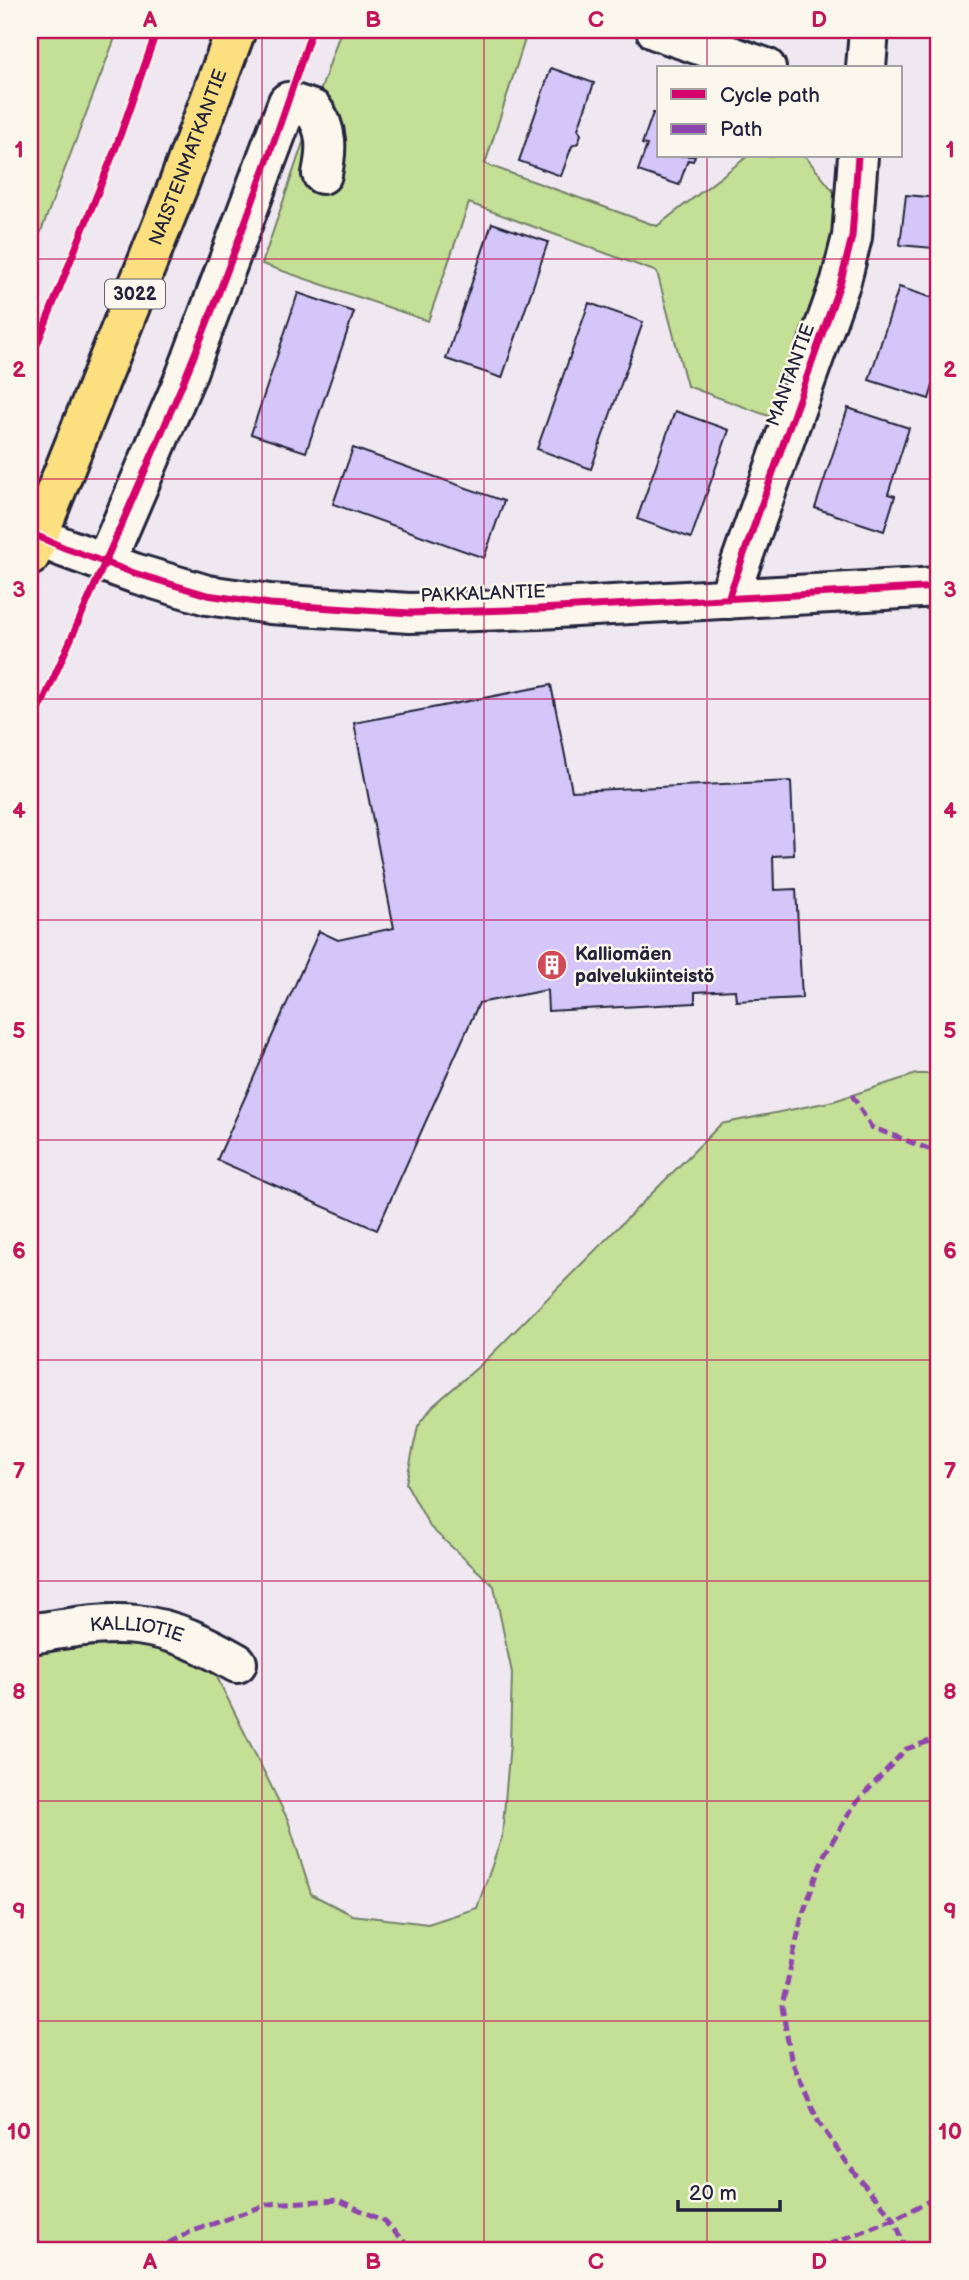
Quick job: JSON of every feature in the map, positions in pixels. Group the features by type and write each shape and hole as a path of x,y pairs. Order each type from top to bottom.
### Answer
{"main road":[{"name":"NAISTENMATKANTIE","path":"32,542 178,186 236,30"}],"street":[{"path":"656,30 760,66"},
{"path":"866,66 869,30"},
{"path":"105,563 186,375 288,102 313,110 322,125 326,148 322,174"},
{"name":"MANTANTIE","path":"728,599 841,281 852,237 858,158"},
{"name":"PAKKALANTIE","path":"32,542 207,596 270,604 410,613 939,587"},
{"name":"KALLIOTIE","path":"30,1634 87,1626 135,1625 169,1632 205,1644 237,1663"}],"green space":[{"path":"30,30 118,30 30,260"},
{"path":"341,30 528,30 485,164 657,226 745,158 807,158 841,201 831,247 774,418 687,386 657,272 469,203 428,321 262,264"},
{"path":"916,1074 939,1074 939,2250 30,2250 30,1653 110,1643 162,1648 211,1665 288,1820 311,1894 352,1915 428,1924 477,1908 502,1837 510,1743 512,1673 494,1586 430,1527 406,1483 418,1426 433,1406 486,1360 721,1124 834,1101"}],"building":[{"path":"551,68 594,83 578,129 581,134 578,143 572,146 561,176 519,161"},
{"path":"653,113 657,114 657,158 694,158 693,161 688,160 679,185 638,171 647,145 642,144"},
{"path":"906,195 938,198 933,248 900,245"},
{"path":"492,223 548,242 502,378 446,359"},
{"path":"899,287 939,300 939,366 929,399 869,380"},
{"path":"298,293 354,312 306,452 251,434"},
{"path":"589,303 643,322 591,469 537,449"},
{"path":"848,408 909,428 888,494 895,496 884,531 815,508"},
{"path":"675,411 729,430 691,538 637,519"},
{"path":"353,448 504,501 484,558 333,504"},
{"name":"Kalliomäen palvelukiinteistö","path":"551,685 572,791 791,781 794,855 773,856 774,890 796,889 802,998 736,1001 735,990 695,992 695,1003 548,1011 547,990 479,1003 377,1230 217,1160 319,931 338,940 394,928 354,723"}],"marked path":[{"path":"852,1095 871,1127 939,1153"},
{"path":"907,2250 894,2219 855,2174 819,2123 791,2059 782,2006 802,1916 824,1855 855,1804 906,1749 939,1738"},
{"path":"815,2250 894,2219 939,2196"},
{"path":"155,2250 190,2232 269,2204 338,2200 384,2221 412,2250"},
{"path":"30,2240 66,2250"}],"cycle path":[{"path":"30,362 116,147 157,30"},
{"path":"30,731 185,378 252,205 312,30"},
{"path":"728,599 841,281 852,237 858,158"},
{"path":"30,533 134,573 207,595 270,604 410,613 539,609 939,587"}],"place":[{"name":"Kalliomäen palvelukiinteistö","path":"552,965"}]}
